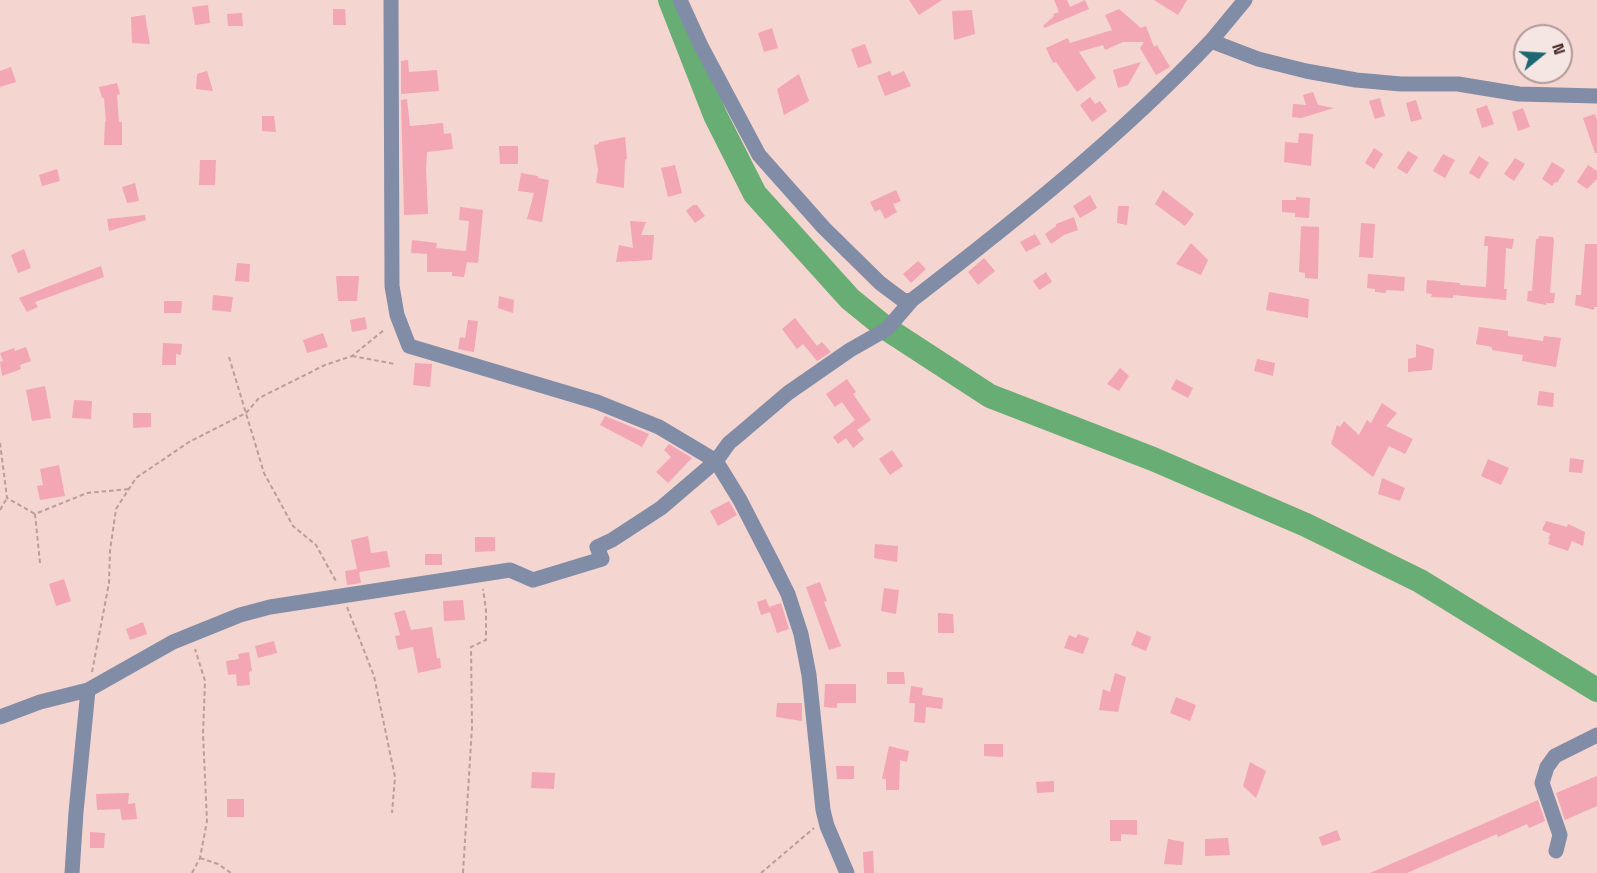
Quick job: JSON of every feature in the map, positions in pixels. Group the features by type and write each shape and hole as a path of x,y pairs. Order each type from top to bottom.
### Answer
{"street":[{"path":"391,0 392,286 397,315 409,346 597,402 659,427 716,461 740,500 788,594 801,634 809,675 825,818 847,873"},
{"path":"680,0 701,46 759,155 824,228 880,283 904,301 912,300"},
{"path":"0,717 40,702 88,690 173,642 240,615 270,607 510,570 533,580 602,559 597,547 612,540 661,508 716,461 729,443 788,393 850,350 887,329 912,300 1015,220 1085,160 1168,86 1211,41 1245,0"},
{"path":"1211,41 1258,59 1356,80 1401,84 1458,84 1519,94 1597,96"},
{"path":"72,873 75,812 88,690"},
{"path":"1556,851 1560,835 1542,783 1547,767 1556,756 1597,735"}],"path":[{"path":"88,690 109,583 110,551 116,509 136,478 189,442 246,413 259,398 325,365 352,356 384,330"},
{"path":"352,356 395,364"},
{"path":"228,357 264,473 293,525 316,545 343,596 374,676 395,777 392,813"},
{"path":"0,443 7,498 0,510"},
{"path":"34,514 87,493 129,489"},
{"path":"7,498 34,514"},
{"path":"34,514 40,563"},
{"path":"463,873 472,727 471,647 486,640 486,610 481,574"},
{"path":"191,635 205,681 203,734 207,821 200,858 192,873"},
{"path":"761,873 825,818"},
{"path":"200,858 218,864 231,873"}],"building":[{"path":"909,0 942,0 919,15"},
{"path":"1054,0 1067,0 1070,7 1085,0 1089,9 1044,28 1043,26 1054,16 1053,14 1059,12"},
{"path":"1154,0 1187,0 1178,15"},
{"path":"208,5 210,23 195,25 192,7"},
{"path":"333,9 345,9 346,25 333,25"},
{"path":"1119,9 1141,28 1146,26 1154,47 1157,45 1170,67 1156,75 1140,48 1144,42 1123,42 1105,50 1103,45 1079,52 1096,78 1077,92 1056,62 1053,63 1046,48 1068,38 1070,43 1112,30 1105,15"},
{"path":"972,10 975,34 954,40 952,11"},
{"path":"242,13 243,26 228,26 227,14"},
{"path":"145,15 150,44 132,43 131,17"},
{"path":"772,28 778,48 764,52 758,33"},
{"path":"865,44 872,63 858,68 851,49"},
{"path":"408,60 409,72 437,70 439,91 401,94 401,61"},
{"path":"1141,62 1128,85 1118,88 1113,70"},
{"path":"11,67 16,82 0,87 0,71"},
{"path":"207,71 213,91 196,89 197,74"},
{"path":"890,71 892,76 904,71 911,86 885,96 877,76"},
{"path":"799,74 809,101 784,115 777,89"},
{"path":"117,83 120,94 117,95 119,122 122,122 122,145 104,145 106,122 104,98 102,98 99,87"},
{"path":"1313,92 1318,105 1334,108 1301,118 1292,117 1293,104 1306,105 1303,95"},
{"path":"1090,97 1095,104 1100,101 1107,111 1092,122 1080,105"},
{"path":"1380,98 1385,116 1375,119 1369,101"},
{"path":"407,99 410,126 443,123 444,134 451,133 453,149 427,152 428,214 404,215 401,100"},
{"path":"1416,100 1422,119 1411,122 1406,103"},
{"path":"1487,105 1494,124 1482,128 1476,109"},
{"path":"1523,108 1530,127 1518,131 1512,112"},
{"path":"1595,114 1597,153 1595,153 1583,118"},
{"path":"262,116 274,116 276,132 262,131"},
{"path":"1299,133 1313,134 1311,166 1284,162 1285,142 1298,143"},
{"path":"625,137 627,159 625,160 624,188 596,183 598,170 594,145"},
{"path":"499,146 518,146 518,164 500,164"},
{"path":"1374,148 1383,154 1374,169 1365,163"},
{"path":"1408,151 1418,157 1407,174 1397,168"},
{"path":"1443,154 1455,160 1445,178 1433,171"},
{"path":"1479,156 1489,163 1479,179 1469,173"},
{"path":"1515,158 1525,164 1514,181 1504,174"},
{"path":"200,160 216,160 215,185 199,185"},
{"path":"1552,162 1565,170 1557,183 1555,182 1552,186 1542,179"},
{"path":"675,165 682,193 668,197 661,168"},
{"path":"1588,165 1597,171 1597,179 1587,189 1577,182"},
{"path":"57,169 60,181 42,186 39,175"},
{"path":"521,173 549,180 542,222 527,219 534,193 518,191"},
{"path":"135,183 139,201 127,203 122,187"},
{"path":"896,190 901,201 893,204 897,212 885,219 880,209 875,212 870,202"},
{"path":"1163,190 1194,214 1185,226 1155,204"},
{"path":"1090,195 1097,208 1080,218 1073,206"},
{"path":"1296,197 1310,198 1309,218 1295,217 1295,213 1282,212 1282,200 1296,200"},
{"path":"693,205 697,205 705,216 695,223 686,211"},
{"path":"1118,206 1129,206 1127,225 1117,223"},
{"path":"460,207 483,210 478,263 467,262 464,277 452,276 452,272 427,272 427,254 411,253 412,240 437,243 436,248 466,251 469,221 459,220"},
{"path":"145,215 146,220 109,231 107,219"},
{"path":"1074,217 1078,230 1064,235 1051,244 1045,234 1056,224"},
{"path":"630,221 646,222 641,235 654,235 652,260 616,262 619,245 633,248"},
{"path":"1361,223 1375,224 1373,258 1359,257"},
{"path":"1301,226 1319,227 1318,279 1305,278 1305,273 1299,272"},
{"path":"1035,234 1041,244 1026,252 1020,242"},
{"path":"1485,236 1514,239 1512,249 1506,248 1504,289 1507,289 1506,300 1453,295 1453,298 1431,297 1432,294 1426,293 1427,280 1486,287 1488,246 1484,246"},
{"path":"1539,236 1553,237 1554,240 1550,293 1555,293 1554,303 1546,303 1546,305 1527,301 1528,291 1532,291 1536,239"},
{"path":"1191,243 1208,260 1201,275 1176,264"},
{"path":"1585,244 1597,244 1597,307 1594,307 1594,310 1575,305 1576,295 1581,295"},
{"path":"24,249 31,268 18,273 11,255"},
{"path":"984,258 995,271 978,285 968,272"},
{"path":"918,261 926,269 911,283 903,274"},
{"path":"237,263 250,264 249,282 235,281"},
{"path":"101,266 104,277 35,302 38,307 27,312 19,298"},
{"path":"1046,272 1052,282 1039,290 1033,281"},
{"path":"1368,274 1405,277 1404,291 1375,292 1375,289 1367,288"},
{"path":"336,276 359,276 357,301 338,301"},
{"path":"1269,292 1309,299 1308,318 1266,310"},
{"path":"213,295 233,297 231,312 212,310"},
{"path":"499,296 514,300 513,313 498,308"},
{"path":"164,301 182,301 181,313 164,313"},
{"path":"365,317 367,329 352,332 350,320"},
{"path":"795,318 817,346 822,342 831,352 817,361 803,344 797,349 782,329"},
{"path":"468,320 478,321 474,352 458,349 460,337 465,338"},
{"path":"1479,327 1508,331 1508,336 1543,341 1544,336 1561,338 1556,367 1522,361 1523,355 1492,350 1492,347 1476,344"},
{"path":"323,333 328,347 307,353 303,340"},
{"path":"163,343 182,344 181,355 176,354 176,365 162,365"},
{"path":"1416,344 1434,349 1432,370 1408,372 1408,359 1416,357"},
{"path":"26,347 31,361 20,365 21,369 2,376 0,362 3,361 0,353"},
{"path":"1257,359 1275,363 1273,376 1254,371"},
{"path":"415,363 432,364 430,387 413,385"},
{"path":"1120,368 1129,376 1119,391 1107,384"},
{"path":"847,379 856,392 853,394 871,420 857,430 864,439 853,448 846,438 838,444 833,437 855,420 842,402 835,407 826,394"},
{"path":"1176,379 1193,388 1188,398 1171,389"},
{"path":"45,386 51,418 32,421 26,390"},
{"path":"1539,391 1554,393 1553,407 1537,405"},
{"path":"74,400 92,401 91,419 72,418"},
{"path":"1382,403 1397,413 1386,426 1413,439 1405,454 1389,446 1373,477 1331,444 1337,425 1340,427 1344,421 1359,435 1367,420 1371,423"},
{"path":"133,413 151,413 151,427 133,428"},
{"path":"605,416 649,434 642,447 600,425"},
{"path":"669,444 692,458 668,483 656,472 671,457 664,450"},
{"path":"892,450 903,466 890,475 879,459"},
{"path":"1570,458 1584,460 1582,473 1569,472"},
{"path":"1488,459 1509,468 1501,485 1481,476"},
{"path":"59,465 65,496 40,500 37,486 43,485 40,469"},
{"path":"1382,478 1405,488 1400,501 1378,494"},
{"path":"729,501 737,515 718,526 710,511"},
{"path":"1546,521 1567,527 1568,524 1585,532 1583,546 1572,541 1568,551 1548,544 1551,534 1542,530"},
{"path":"368,536 371,553 387,551 390,567 359,572 361,583 347,585 345,571 357,569 351,540"},
{"path":"475,537 495,537 495,551 475,552"},
{"path":"875,544 898,546 897,562 874,558"},
{"path":"425,554 442,554 442,565 425,565"},
{"path":"64,579 71,601 56,606 49,584"},
{"path":"820,582 827,601 824,602 841,646 829,650 806,587"},
{"path":"884,588 899,590 896,614 881,611"},
{"path":"766,599 769,607 781,603 789,629 777,633 770,612 761,615 757,602"},
{"path":"463,600 465,620 444,621 443,601"},
{"path":"405,610 411,630 432,627 441,668 418,673 413,647 398,650 395,636 400,635 394,613"},
{"path":"938,613 953,614 954,633 938,633"},
{"path":"143,622 147,634 130,640 126,629"},
{"path":"1137,631 1151,637 1146,651 1131,645"},
{"path":"1078,634 1089,638 1083,654 1064,648 1069,635 1076,638"},
{"path":"274,641 277,653 258,658 255,646"},
{"path":"249,652 252,671 249,672 250,685 237,686 236,674 228,675 226,661 239,659 238,654"},
{"path":"887,672 904,672 905,684 887,684"},
{"path":"1115,673 1126,677 1118,712 1099,710 1103,689 1110,692"},
{"path":"825,684 856,684 856,703 837,703 837,708 824,707"},
{"path":"911,686 923,688 922,695 943,698 942,709 926,707 925,723 914,722 915,703 909,703"},
{"path":"1176,697 1196,705 1190,721 1170,713"},
{"path":"777,703 802,703 802,721 776,717"},
{"path":"984,744 1003,744 1003,757 984,756"},
{"path":"889,746 909,751 907,762 900,760 899,790 886,790 886,779 882,779"},
{"path":"1250,762 1266,771 1256,798 1243,786"},
{"path":"836,766 854,766 854,779 837,779"},
{"path":"532,772 555,773 554,789 531,788"},
{"path":"1597,776 1597,806 1565,820 1556,793"},
{"path":"1054,781 1054,792 1037,793 1036,782"},
{"path":"129,793 128,804 135,803 137,819 122,820 120,809 97,810 96,794"},
{"path":"227,799 244,799 244,817 227,817"},
{"path":"1538,800 1545,821 1529,828 1527,824 1498,837 1497,834 1407,873 1370,873"},
{"path":"1110,820 1137,820 1137,835 1121,834 1121,841 1110,841"},
{"path":"1337,830 1341,840 1322,846 1319,837"},
{"path":"90,832 105,833 104,848 90,848"},
{"path":"1228,838 1230,855 1205,856 1205,839"},
{"path":"1168,839 1184,842 1182,865 1164,864"},
{"path":"873,851 874,873 864,873 863,852"}],"waterway":[{"path":"670,0 715,115 755,194 850,299 887,329 990,396 1153,459 1306,525 1420,581 1597,690"}]}
